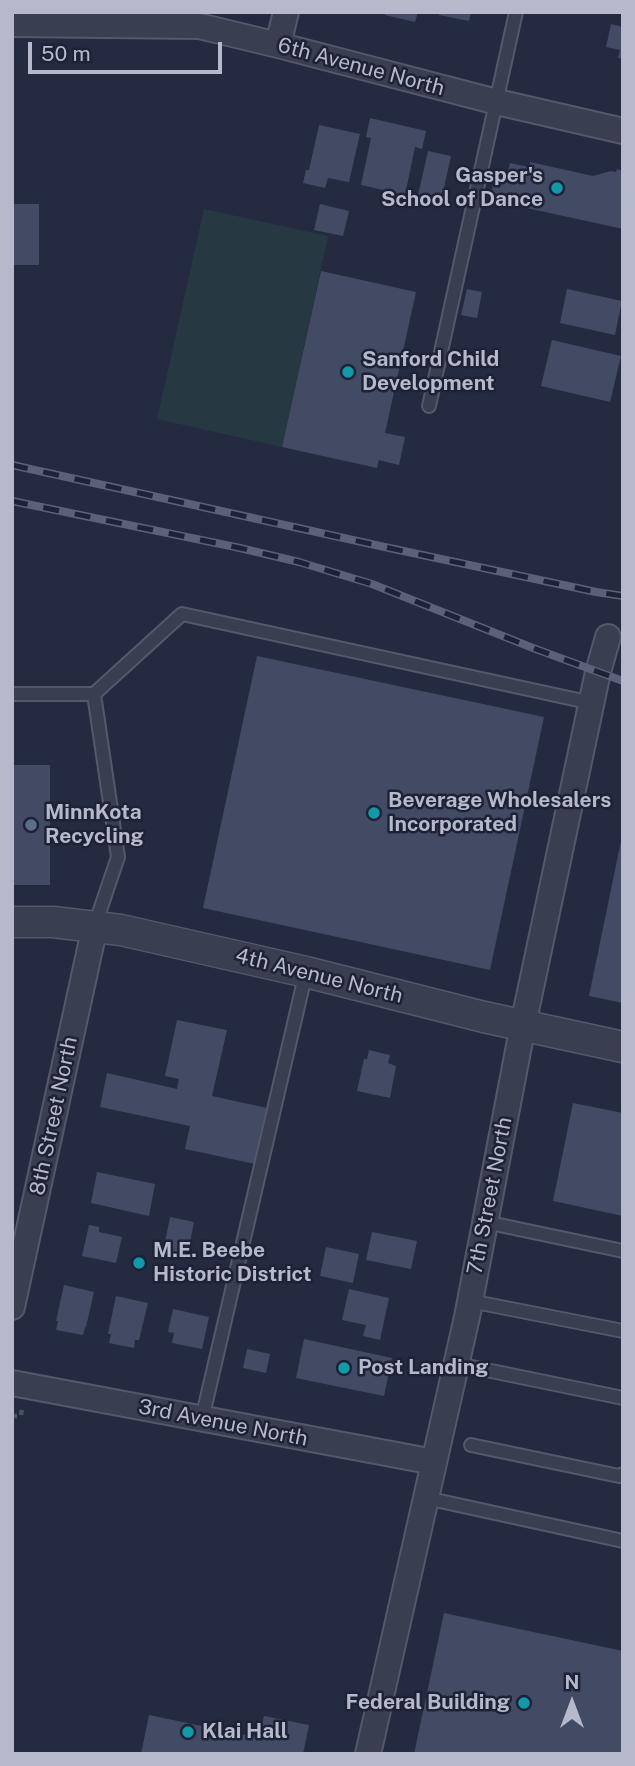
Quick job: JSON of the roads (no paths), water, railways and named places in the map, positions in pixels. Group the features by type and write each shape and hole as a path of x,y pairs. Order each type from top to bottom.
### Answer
{"street":[{"path":"278,45 286,12"},
{"name":"6th Avenue North","path":"12,24 199,26 497,102 623,131"},
{"name":"7th Street North","path":"368,1754 457,1364 523,1025 608,637"},
{"name":"4th Avenue North","path":"12,922 53,922 121,930 306,972 484,1017 623,1047"},
{"name":"8th Street North","path":"12,1307 95,926"},
{"name":"3rd Avenue North","path":"12,1383 434,1462"}],"lane":[{"path":"429,406 516,12"},
{"path":"12,694 94,694 182,614 592,703"},
{"path":"94,694 117,857 95,926"},
{"path":"202,1419 306,972"},
{"path":"485,1222 623,1251"},
{"path":"470,1301 623,1331"},
{"path":"457,1364 623,1398"},
{"path":"471,1445 619,1476 623,1474"},
{"path":"426,1498 623,1541"}],"railway":[{"path":"12,465 623,596"},
{"path":"12,501 299,562 372,584 623,681"}],"place":[{"name":"Gasper's School of Dance","path":"557,188"},
{"name":"Sanford Child Development","path":"348,372"},
{"name":"Beverage Wholesalers Incorporated","path":"374,813"},
{"name":"MinnKota Recycling","path":"31,825"},
{"name":"M.E. Beebe Historic District","path":"139,1263"},
{"name":"Post Landing","path":"344,1368"},
{"name":"Federal Building","path":"524,1703"},
{"name":"Klai Hall","path":"188,1732"}]}
